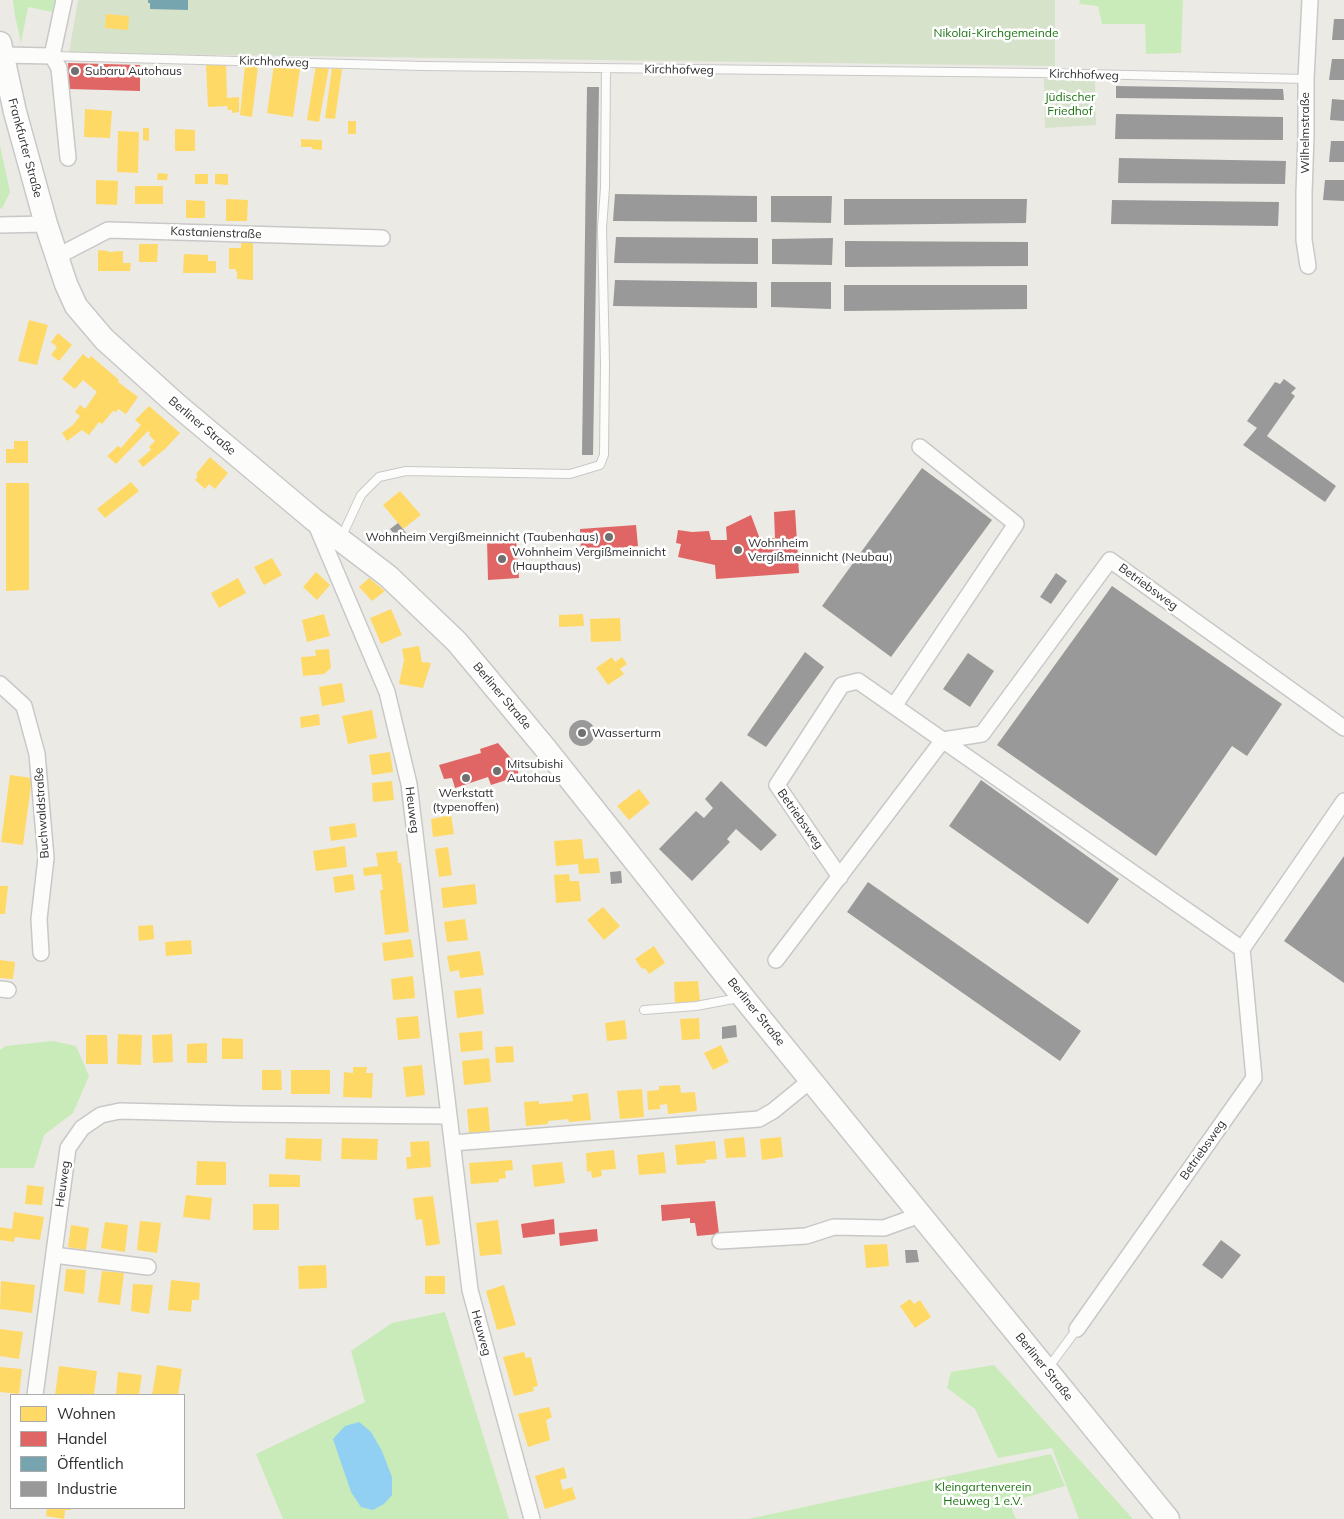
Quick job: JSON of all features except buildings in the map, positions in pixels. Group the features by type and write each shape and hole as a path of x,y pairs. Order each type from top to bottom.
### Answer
{"main road":[{"name":"Frankfurter Straße","path":"1,49 15,112 46,224"},
{"name":"Berliner Straße","path":"46,224 56,257 76,306 104,339 176,404 313,519 388,576 457,642 546,749 743,997 1168,1519"}],"street":[{"path":"64,0 52,56 59,68 68,158"},
{"name":"Wilhelmstraße","path":"1308,266 1304,240 1306,79 1310,0"},
{"path":"1,49 52,56"},
{"path":"0,226 46,224"},
{"name":"Kastanienstraße","path":"56,257 108,230 382,238"},
{"path":"894,706 1016,524 920,447"},
{"name":"Heuweg","path":"313,519 386,692 409,784 470,1290 532,1519"},
{"name":"Betriebsweg","path":"943,740 982,734 1110,560 1344,728"},
{"name":"Betriebsweg","path":"840,877 777,785 842,685 858,681 1242,949 1254,1078 1076,1329"},
{"name":"Buchwaldstraße","path":"0,684 24,706 37,754 46,858 39,919 41,953"},
{"path":"776,960 943,740"},
{"path":"1242,949 1344,800"},
{"path":"452,1143 716,1124 759,1119 773,1111 811,1080"},
{"name":"Heuweg","path":"35,1394 68,1148 82,1128 101,1115 120,1111 448,1116"},
{"path":"720,1241 806,1236 834,1227 884,1228 920,1215"},
{"path":"54,1255 148,1267"}],"lane":[{"name":"Kirchhofweg","path":"52,56 422,66 1040,73 1098,76 1306,79"},
{"path":"340,540 361,495 379,477 406,471 570,474 600,465 604,455 605,363 602,228 605,188 606,69"},
{"path":"644,1010 696,1006 743,997"},
{"path":"1047,1370 1076,1329"}],"green space":[{"path":"13,0 55,0 52,12 28,7 21,43 15,16"},
{"name":"Nikolai-Kirchgemeinde","path":"78,0 1055,0 1055,66 69,53"},
{"path":"1080,0 1183,0 1181,53 1146,54 1145,24 1102,24 1098,6 1079,4"},
{"name":"Jüdischer Friedhof","path":"1044,79 1095,81 1096,125 1045,128"},
{"path":"0,145 10,192 3,207 0,209"},
{"path":"53,1041 76,1046 89,1076 73,1113 44,1135 34,1168 0,1168 0,1050 6,1046"},
{"path":"445,1312 509,1519 283,1519 256,1454 365,1402 351,1351 392,1323"},
{"path":"994,1365 1133,1519 1079,1519 1052,1448 998,1458 975,1409 947,1388 951,1372"},
{"name":"Kleingartenverein Heuweg 1 e.V.","path":"1051,1454 1065,1486 1009,1502 1016,1519 748,1519"}],"water":[{"path":"359,1422 371,1432 382,1451 392,1477 392,1495 384,1504 373,1510 361,1507 351,1492 333,1439 345,1426"}],"place":[{"name":"Subaru Autohaus","path":"75,71"},
{"name":"Wohnheim Vergißmeinnicht (Taubenhaus)","path":"609,537"},
{"name":"Wohnheim Vergißmeinnicht (Neubau)","path":"738,550"},
{"name":"Wohnheim Vergißmeinnicht (Haupthaus)","path":"502,559"},
{"name":"Wasserturm","path":"582,733"},
{"name":"Mitsubishi Autohaus","path":"497,771"},
{"name":"Werkstatt (typenoffen)","path":"466,778"}]}
